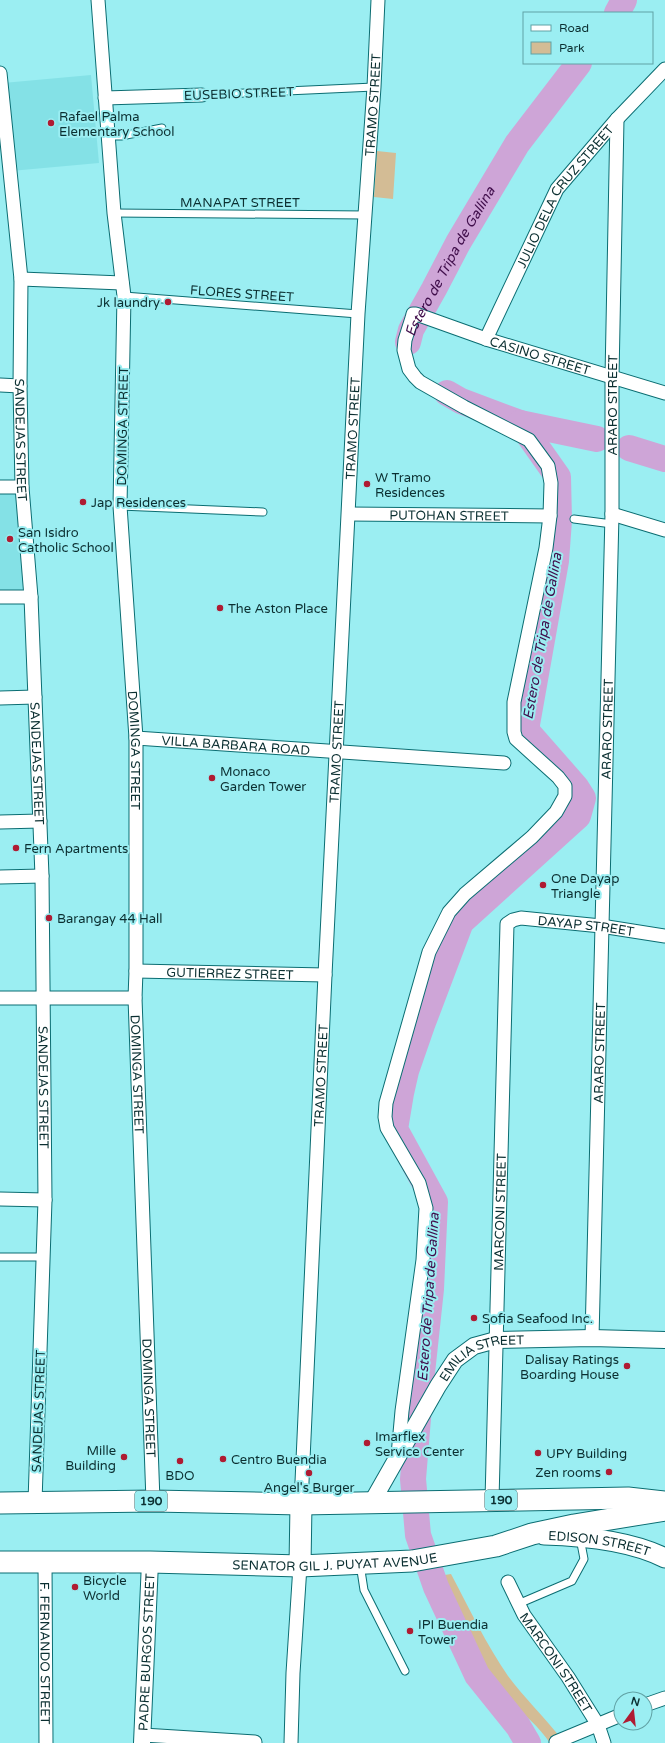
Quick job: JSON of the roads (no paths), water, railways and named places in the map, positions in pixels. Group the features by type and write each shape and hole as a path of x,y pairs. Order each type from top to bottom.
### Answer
{"main road":[{"name":"190","path":"0,1503 153,1501 301,1504 628,1498 665,1502"},
{"path":"300,1566 301,1504"},
{"name":"SENATOR GIL J. PUYAT AVENUE","path":"0,1562 150,1562 300,1566 412,1561 496,1546 532,1534 574,1525 665,1510"},
{"name":"EDISON STREET","path":"532,1534 619,1543 654,1553 665,1558"}],"street":[{"name":"DOMINGA STREET","path":"98,0 114,213 124,296 120,506 136,738 135,998 153,1501"},
{"name":"TRAMO STREET","path":"301,1504 324,975 349,514 358,314 374,87 378,0"},
{"name":"JULIO DELA CRUZ STREET","path":"486,339 557,189 617,119 665,69"},
{"name":"SANDEJAS STREET","path":"0,73 21,279 20,386 22,487 32,597 42,876 45,1200 35,1502"},
{"name":"EUSEBIO STREET","path":"105,98 202,95"},
{"name":"ARARO STREET","path":"592,1338 612,519 612,377 617,119"},
{"path":"21,279 122,283"},
{"name":"CASINO STREET","path":"550,516 551,483 548,466 530,440 464,407 420,382 409,369 404,350 405,340 413,314 435,320 486,339 665,393"},
{"path":"0,385 20,386"},
{"path":"0,487 22,487"},
{"name":"PUTOHAN STREET","path":"349,514 550,516"},
{"path":"400,1453 402,1411 423,1260 426,1208 419,1183 387,1128 385,1118 386,1104 429,952 449,912 465,894 532,837 556,812 565,796 565,786 558,777 516,739 514,732 514,702 546,548 550,516"},
{"path":"612,519 665,530"},
{"path":"0,597 32,597"},
{"path":"0,698 35,697"},
{"name":"VILLA BARBARA ROAD","path":"136,738 504,764"},
{"path":"0,822 40,821"},
{"path":"0,877 42,876"},
{"name":"DAYAP STREET","path":"507,924 513,920 521,918 601,926 665,936"},
{"name":"MARCONI STREET","path":"492,1500 507,924"},
{"name":"GUTIERREZ STREET","path":"136,971 324,975"},
{"path":"0,998 135,998"},
{"path":"0,1200 45,1200"},
{"name":"EMILIA STREET","path":"372,1502 454,1360 474,1346 496,1340 592,1338 665,1340"},
{"name":"F. FERNANDO STREET","path":"45,1562 46,1743"},
{"name":"PADRE BURGOS STREET","path":"142,1739 150,1562"},
{"path":"291,1743 293,1674 300,1566"},
{"name":"MARCONI STREET","path":"508,1582 518,1604 568,1677 598,1726 604,1743"},
{"path":"653,1702 665,1698"},
{"path":"556,1742 613,1719"},
{"path":"142,1739 255,1742"}],"lane":[{"name":"EUSEBIO STREET","path":"202,95 374,87"},
{"path":"108,136 121,136 162,128"},
{"name":"MANAPAT STREET","path":"114,213 365,215"},
{"name":"FLORES STREET","path":"124,296 358,314"},
{"path":"120,506 264,512"},
{"path":"574,519 612,519"},
{"path":"0,1257 44,1258"},
{"path":"518,1604 572,1581 584,1559 580,1538"},
{"path":"360,1564 364,1590 405,1671"}],"waterway":[{"name":"Estero de Tripa de Gallina","path":"618,12 624,0"},
{"name":"Estero de Tripa de Gallina","path":"408,342 411,330 458,243 517,144 578,64"},
{"name":"Estero de Tripa de Gallina","path":"447,393 461,401 520,423 558,477 559,520 556,561 526,730 576,787 583,798 578,816 461,922 406,1071 395,1129 435,1202 431,1289 413,1479 418,1535 436,1587 477,1675 518,1726 528,1743"},
{"path":"520,423 597,439"},
{"path":"629,448 665,459"}],"place":[{"name":"Rafael Palma Elementary School","path":"51,123"},
{"name":"Jk laundry","path":"168,302"},
{"name":"W Tramo Residences","path":"367,484"},
{"name":"Jap Residences","path":"83,502"},
{"name":"San Isidro Catholic School","path":"10,539"},
{"name":"The Aston Place","path":"220,608"},
{"name":"Monaco Garden Tower","path":"212,778"},
{"name":"Fern Apartments","path":"16,848"},
{"name":"One Dayap Triangle","path":"543,885"},
{"name":"Barangay 44 Hall","path":"49,918"},
{"name":"Sofia Seafood Inc.","path":"474,1318"},
{"name":"Dalisay Ratings Boarding House","path":"627,1366"},
{"name":"Imarflex Service Center","path":"367,1443"},
{"name":"UPY Building","path":"538,1453"},
{"name":"Mille Building","path":"124,1457"},
{"name":"Centro Buendia","path":"223,1459"},
{"name":"BDO","path":"180,1461"},
{"name":"Zen rooms","path":"609,1472"},
{"name":"Angel's Burger","path":"309,1473"},
{"name":"Bicycle World","path":"75,1587"},
{"name":"IPI Buendia Tower","path":"410,1631"}]}
